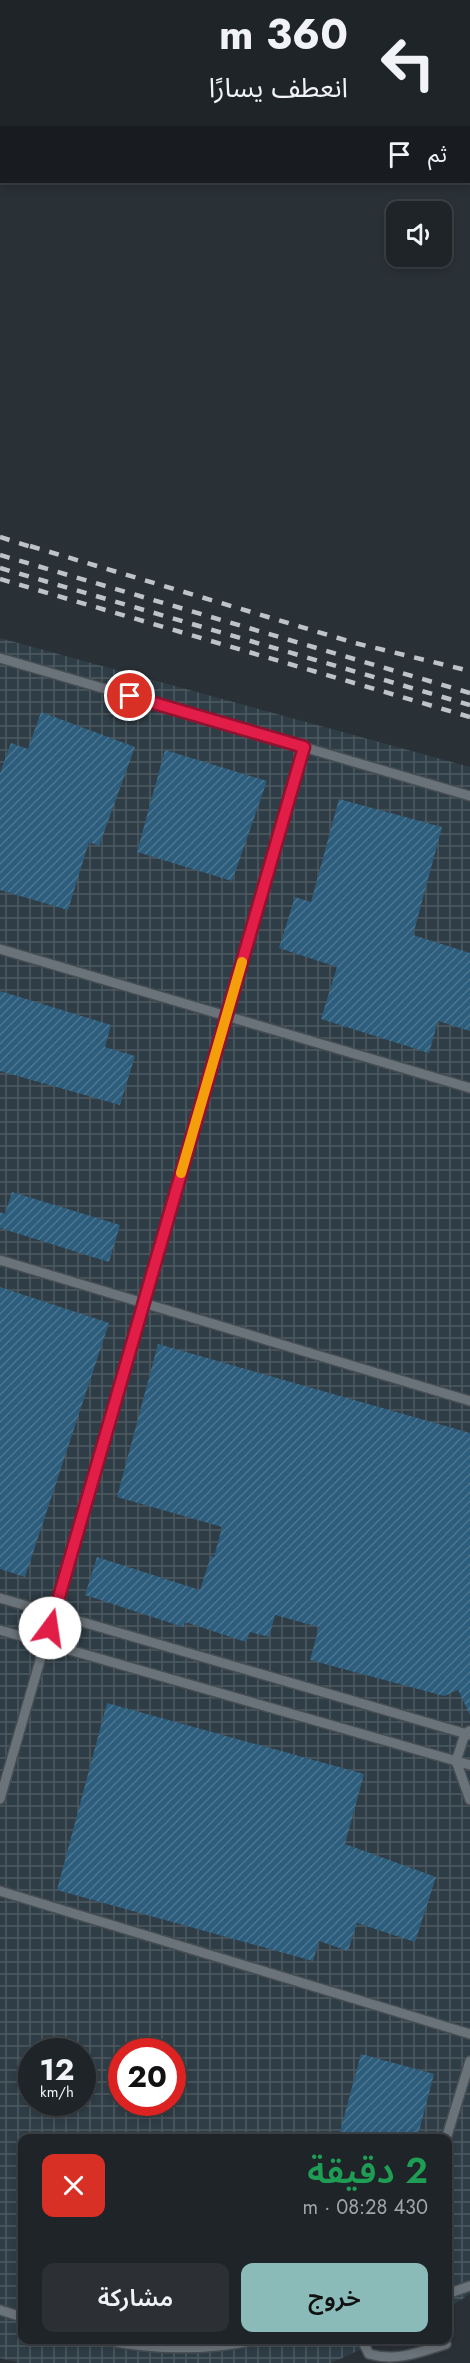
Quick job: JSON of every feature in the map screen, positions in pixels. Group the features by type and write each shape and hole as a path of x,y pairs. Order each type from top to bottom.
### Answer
{"lane":[{"path":"0,657 470,796"},
{"path":"0,1799 47,1643 53,1612 304,747"},
{"path":"0,949 470,1088"},
{"path":"0,1260 143,1305 470,1401"},
{"path":"0,1598 468,1733 456,1761 470,1800"},
{"path":"0,1630 470,1765"},
{"path":"0,1891 470,2034"},
{"path":"448,2134 470,2061"},
{"path":"452,2292 470,2286"},
{"path":"0,2310 18,2316"},
{"path":"125,2344 145,2348 181,2348 218,2344"},
{"path":"364,2344 369,2354 384,2358 412,2355 446,2344"}],"shaded area":[{"path":"0,638 470,767 470,2294 452,2306 452,2134 18,2134 18,2344 373,2344 331,2363 19,2363 0,2358"}],"building":[{"path":"41,712 135,747 99,846 89,842 68,910 0,890 0,773 11,743 28,749"},
{"path":"165,750 267,781 232,881 137,852"},
{"path":"339,799 442,827 413,935 470,953 470,1031 438,1021 429,1053 321,1019 337,967 279,948 295,897 311,902"},
{"path":"0,991 111,1025 105,1047 135,1056 120,1105 0,1071"},
{"path":"12,1192 120,1225 109,1262 0,1228 0,1212 5,1214"},
{"path":"0,1287 109,1323 25,1577 0,1569"},
{"path":"158,1344 470,1433 470,1715 458,1690 444,1696 310,1660 319,1627 275,1615 269,1637 250,1632 246,1642 185,1622 183,1627 85,1595 97,1557 200,1590 211,1556 214,1557 222,1527 117,1497"},
{"path":"107,1703 364,1774 345,1844 436,1877 415,1942 357,1923 348,1951 319,1941 313,1961 57,1890"},
{"path":"361,2054 434,2074 418,2134 339,2134"}],"railway":[{"path":"0,537 38,549"},
{"path":"30,546 355,643 470,671"},
{"path":"0,555 470,693"},
{"path":"0,568 470,705"},
{"path":"0,579 470,717"}],"slow traffic":[{"path":"181,1173 242,962"}],"route":[{"path":"50,1628 304,747 130,696"}]}
